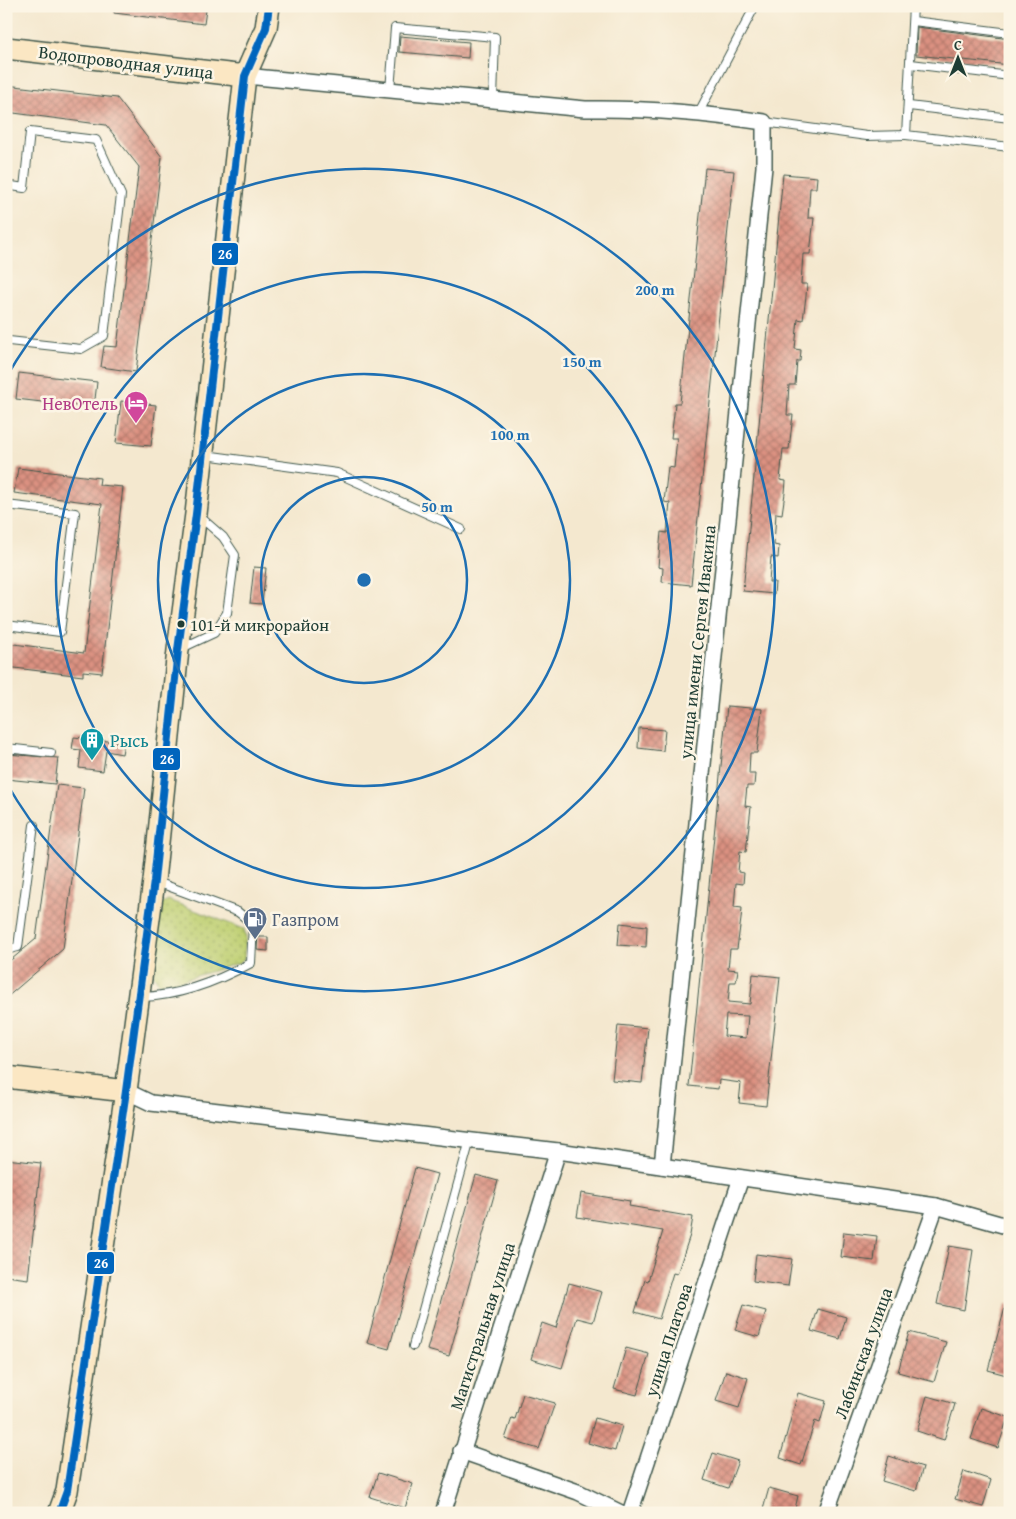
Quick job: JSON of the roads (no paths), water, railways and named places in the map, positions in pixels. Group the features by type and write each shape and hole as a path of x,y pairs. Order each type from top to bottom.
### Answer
{"main road":[{"path":"60,1513 67,1490 126,1091 154,881 178,650 203,455 245,76 266,28 269,6"},
{"name":"Водопроводная улица","path":"6,48 245,76"},
{"path":"6,1077 126,1091"}],"street":[{"path":"245,76 585,108 637,108 698,112 764,122"},
{"name":"улица имени Сергея Ивакина","path":"662,1166 764,167 764,122"},
{"path":"126,1091 151,1103 558,1151 936,1206 1010,1228"},
{"name":"Магистральная улица","path":"443,1513 461,1451 558,1151"},
{"name":"улица Платова","path":"630,1513 741,1178"},
{"name":"Лабинская улица","path":"826,1513 936,1206"},
{"path":"461,1451 578,1492 621,1513"}],"lane":[{"path":"698,112 755,6"},
{"path":"906,135 913,6"},
{"path":"913,21 1010,32"},
{"path":"390,90 395,28 495,36 493,100"},
{"path":"911,64 1010,76"},
{"path":"909,106 1010,118"},
{"path":"764,122 867,136 906,135 1010,147"},
{"path":"6,185 24,188 30,132 96,140 121,195 104,336 81,349 9,341"},
{"path":"203,455 337,473 461,529"},
{"path":"6,505 75,513 60,632 6,625"},
{"path":"178,650 214,633 228,612 235,555 223,537 196,514"},
{"path":"6,748 51,753"},
{"path":"6,950 18,946 34,826"},
{"path":"139,997 164,996 232,973 251,963 253,924 238,912 154,881"},
{"path":"413,1346 470,1140"}],"place":[{"name":"НевОтель","path":"136,424"},
{"name":"101-й микрорайон","path":"181,624"},
{"name":"Рысь","path":"92,761"},
{"name":"Газпром","path":"255,940"}]}
